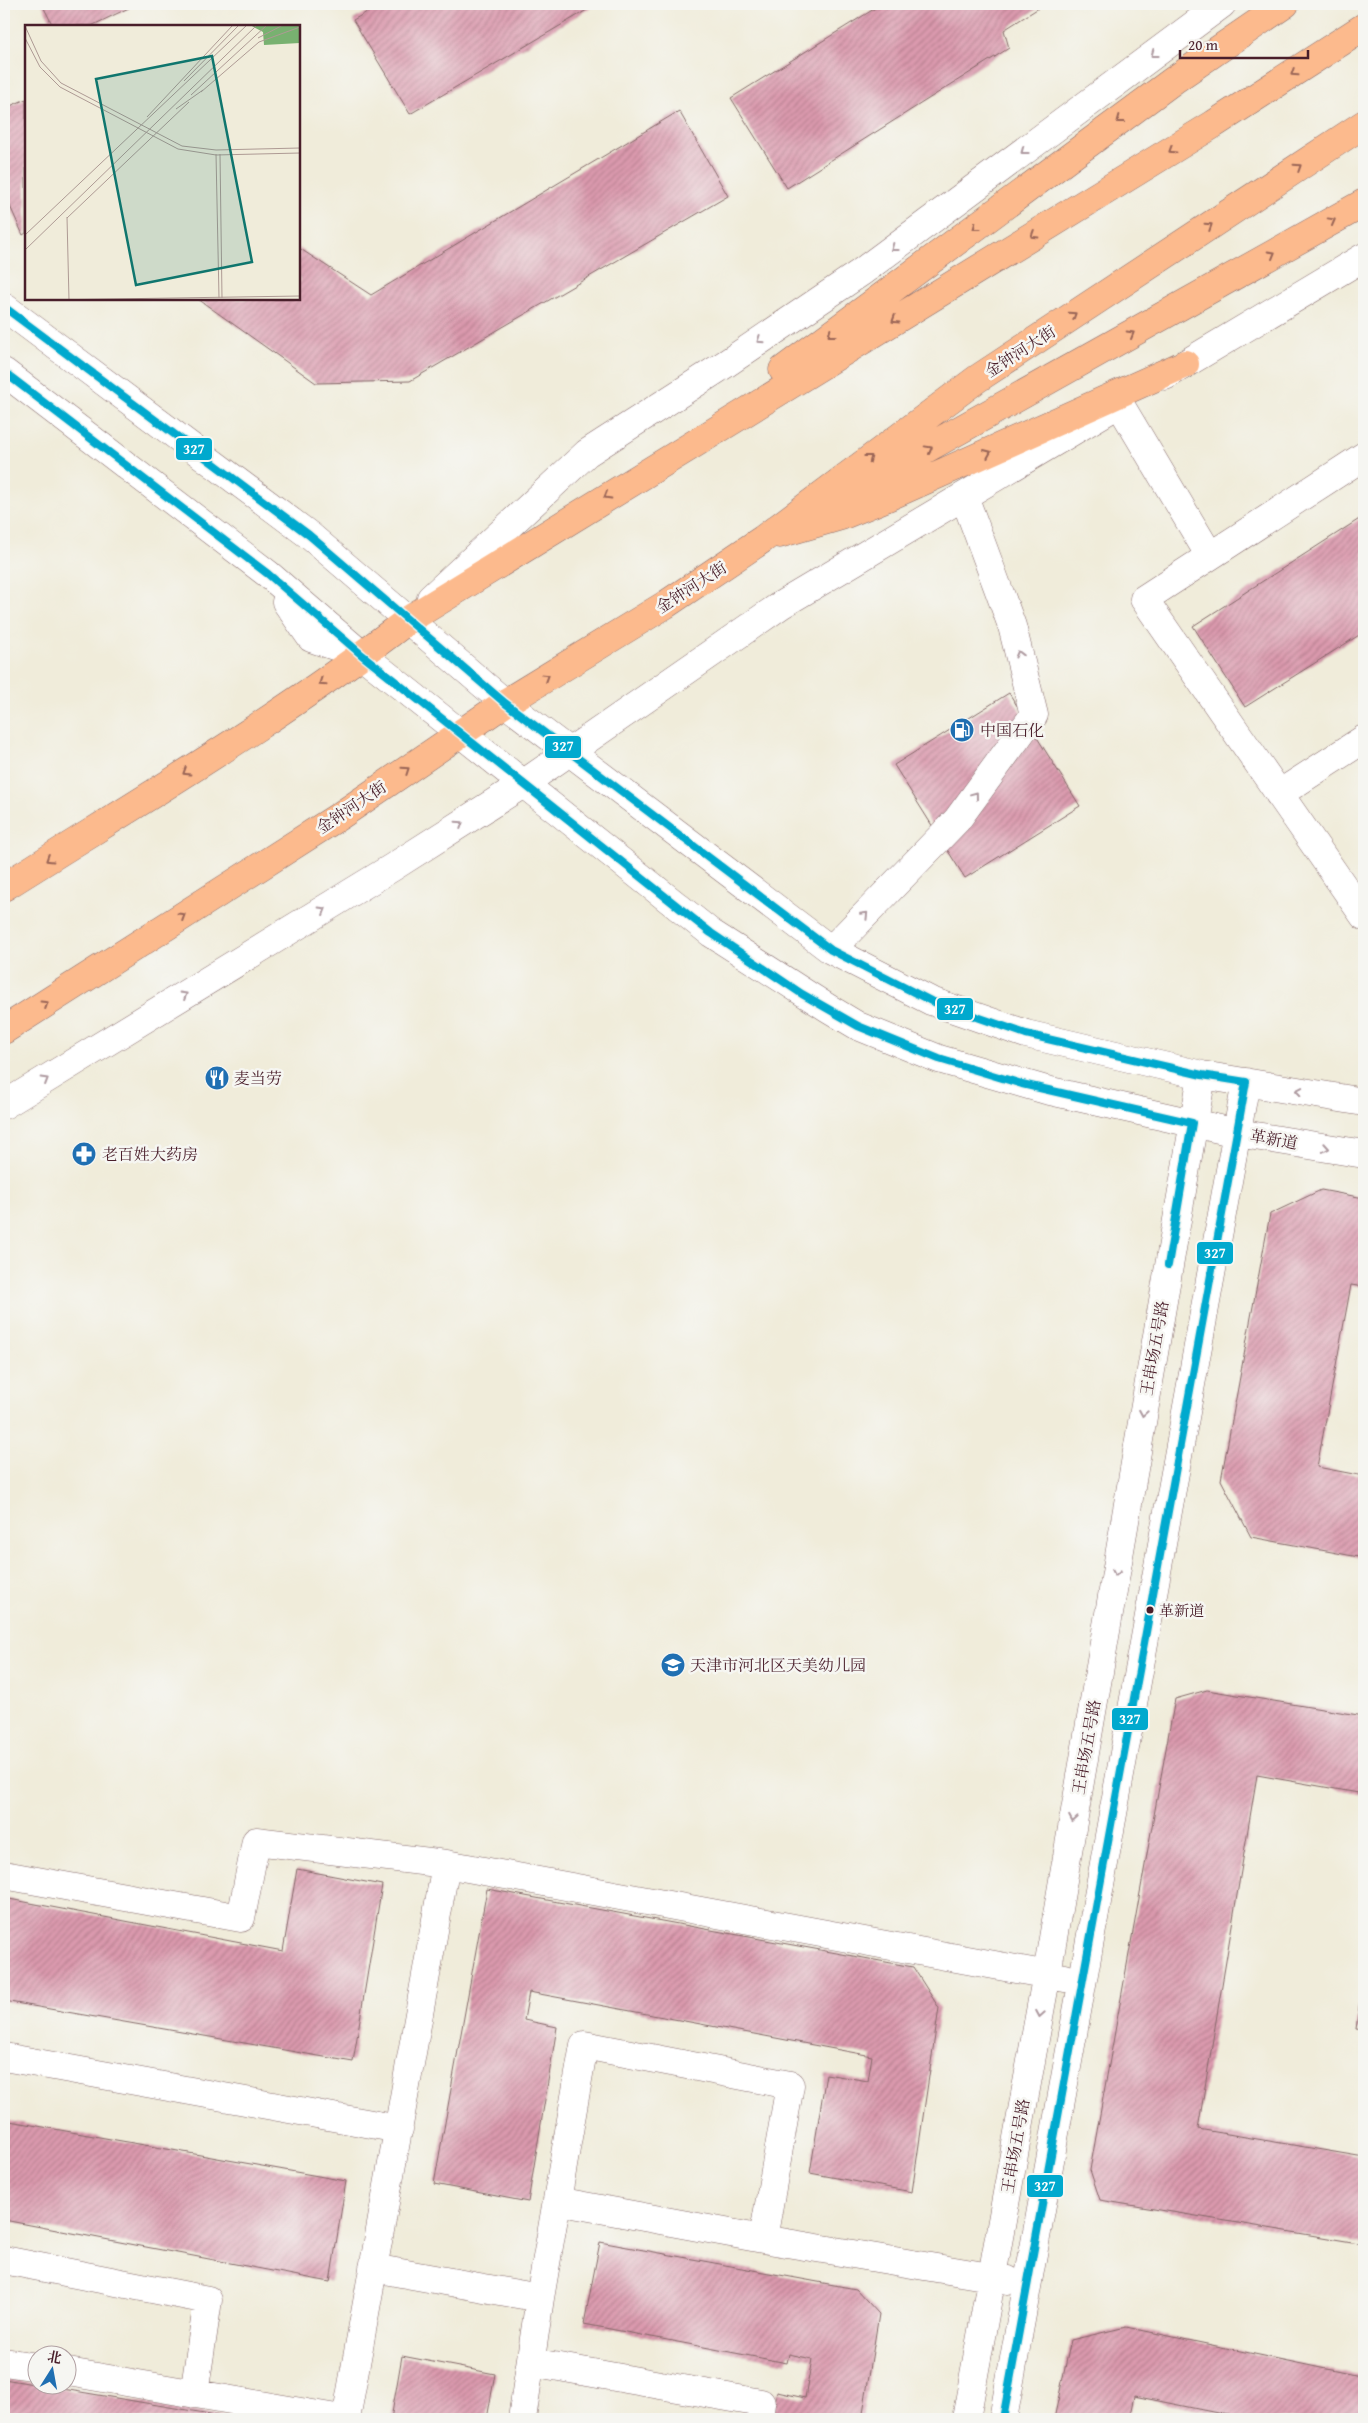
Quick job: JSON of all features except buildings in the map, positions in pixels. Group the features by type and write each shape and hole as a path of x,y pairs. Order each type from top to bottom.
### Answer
{"main road":[{"path":"637,479 1174,80 1285,4"},
{"path":"4,887 256,729 362,655 408,620 1214,124 1364,27"},
{"name":"金钟河大街","path":"4,1030 341,815 505,703 665,605 763,539 977,379 1364,124"},
{"path":"763,539 962,430 1364,203"},
{"path":"763,539 841,516 1021,439 1185,364"}],"street":[{"path":"408,620 587,453 860,273 1222,4"},
{"path":"4,1105 393,867 522,784 781,605 1364,257"},
{"path":"4,307 309,535 505,703 568,753 831,950 931,1001 1026,1034 1202,1075 1364,1102"},
{"name":"革新道","path":"4,372 268,574 362,655 711,933 772,975 858,1026 948,1061 1046,1090 1192,1123 1364,1154"},
{"path":"1119,403 1210,556"},
{"path":"1364,456 1144,599 1364,916"},
{"path":"236,495 309,535"},
{"path":"831,950 957,820 1034,715 1012,626 964,496"},
{"path":"200,546 268,574"},
{"path":"1279,794 1364,739"},
{"name":"王串场五号路","path":"966,2419 1047,1973 1192,1123 1202,1075"},
{"path":"1003,2419 1246,1082"},
{"path":"4,1875 241,1918 256,1841 446,1864 1047,1973 1083,1982"},
{"path":"346,2419 446,1864"},
{"path":"522,2419 540,2298 584,2045 790,2085 763,2239"},
{"path":"4,2057 398,2129"},
{"path":"557,2201 763,2239 991,2276 1027,2284"},
{"path":"4,2260 208,2300 194,2394"},
{"path":"373,2268 540,2298"},
{"path":"4,2362 28,2366"},
{"path":"531,2362 761,2403 759,2419"},
{"path":"78,2374 342,2419"}],"transit line":[{"name":"327","path":"4,307 309,535 505,703 831,950 931,1001 1026,1034 1202,1075 1246,1082 1003,2419"},
{"name":"327","path":"4,372 268,574 362,655 711,933 802,994 858,1026 939,1059 1022,1084 1192,1123 1168,1265"}],"place":[{"name":"中国石化","path":"962,730"},
{"name":"麦当劳","path":"217,1078"},
{"name":"老百姓大药房","path":"84,1154"},
{"name":"革新道","path":"1150,1610"},
{"name":"天津市河北区天美幼儿园","path":"673,1665"}]}
